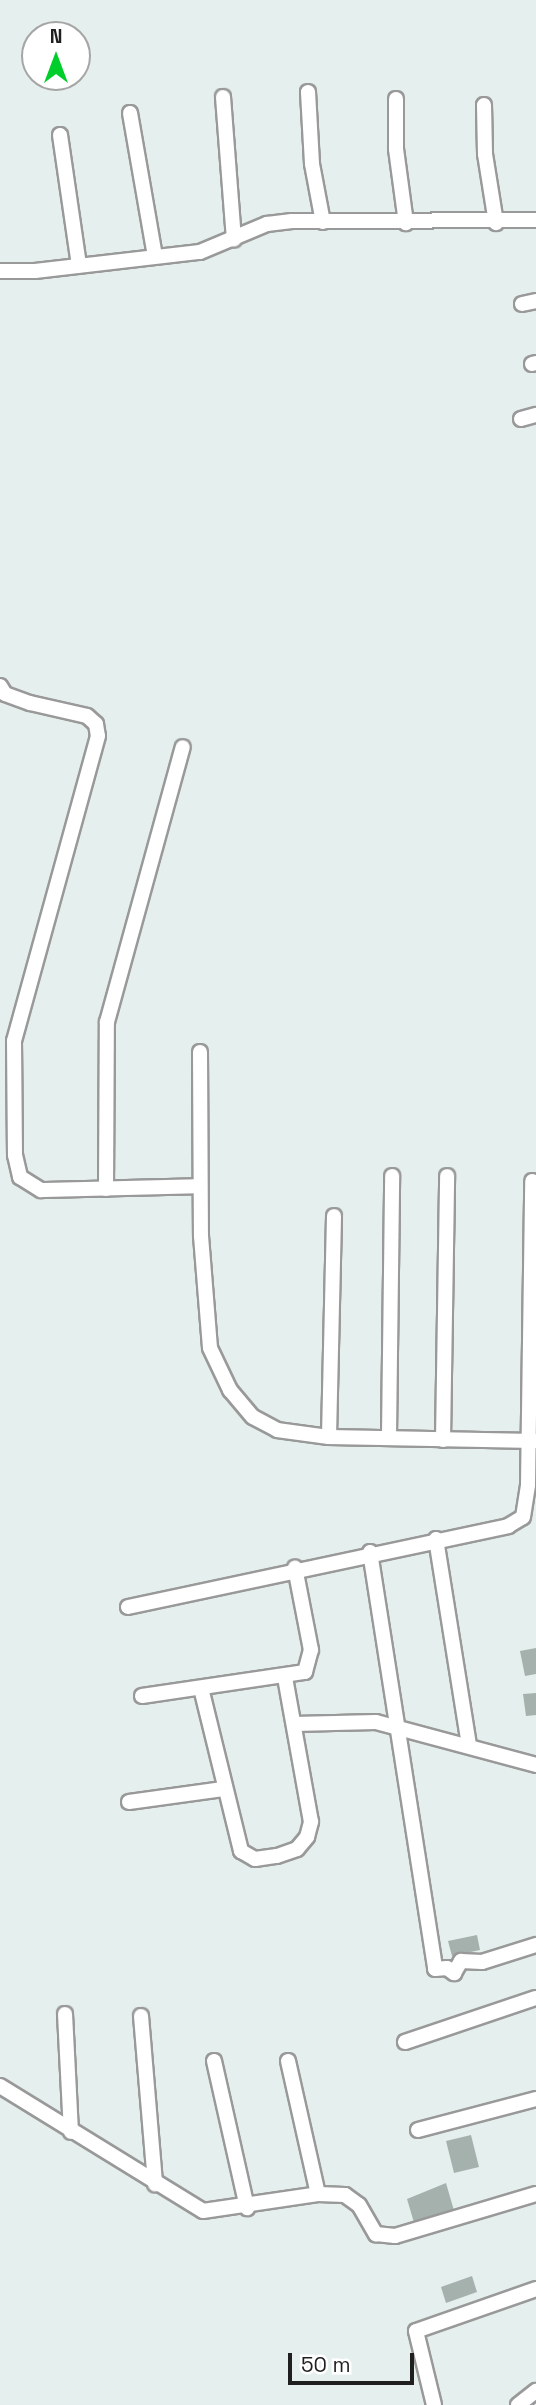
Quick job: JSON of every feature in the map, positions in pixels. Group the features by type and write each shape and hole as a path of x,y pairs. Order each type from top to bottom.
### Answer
{"street":[{"path":"308,92 310,140 323,222"},
{"path":"223,97 234,240"},
{"path":"396,99 396,149 406,223"},
{"path":"484,105 485,154 496,223"},
{"path":"130,113 155,257"},
{"path":"60,135 79,266"},
{"path":"0,271 79,266 200,252 267,224 496,223 536,220"},
{"path":"0,686 5,694 87,716 96,724 92,766 19,1013 13,1070 20,1177 41,1190 200,1186"},
{"path":"106,1189 107,1022 184,747"},
{"path":"200,1052 200,1186 210,1348 230,1390 253,1417 277,1430 329,1437 389,1436 443,1440 532,1441"},
{"path":"389,1436 392,1176"},
{"path":"443,1440 447,1176"},
{"path":"128,1606 370,1552 508,1526 523,1517 528,1503 532,1441 532,1181"},
{"path":"329,1437 334,1216"},
{"path":"523,1517 536,1526"},
{"path":"436,1539 469,1746"},
{"path":"370,1552 435,1969 447,1968 454,1973 461,1961 482,1962 536,1945"},
{"path":"142,1696 285,1678 305,1672 311,1664 295,1568"},
{"path":"201,1688 223,1789 241,1851 255,1859 297,1849 307,1837 311,1822 285,1678"},
{"path":"294,1724 349,1720 399,1726 536,1765"},
{"path":"128,1802 223,1789"},
{"path":"405,2042 536,1998"},
{"path":"65,2014 71,2132"},
{"path":"141,2016 155,2184"},
{"path":"214,2061 247,2208"},
{"path":"288,2061 318,2194"},
{"path":"0,2086 155,2184 203,2211 247,2208 318,2194 345,2195 359,2205 376,2234 395,2236 536,2194"},
{"path":"418,2130 536,2099"},
{"path":"434,2405 416,2331 536,2288"},
{"path":"518,2405 536,2391"}],"building":[{"path":"536,1648 536,1674 525,1676 520,1651"},
{"path":"536,1693 536,1715 526,1716 523,1694"},
{"path":"477,1935 480,1950 452,1956 448,1941"},
{"path":"471,2135 479,2167 454,2173 446,2141"},
{"path":"446,2183 455,2214 415,2226 407,2199"},
{"path":"472,2276 477,2292 446,2303 441,2287"}]}
